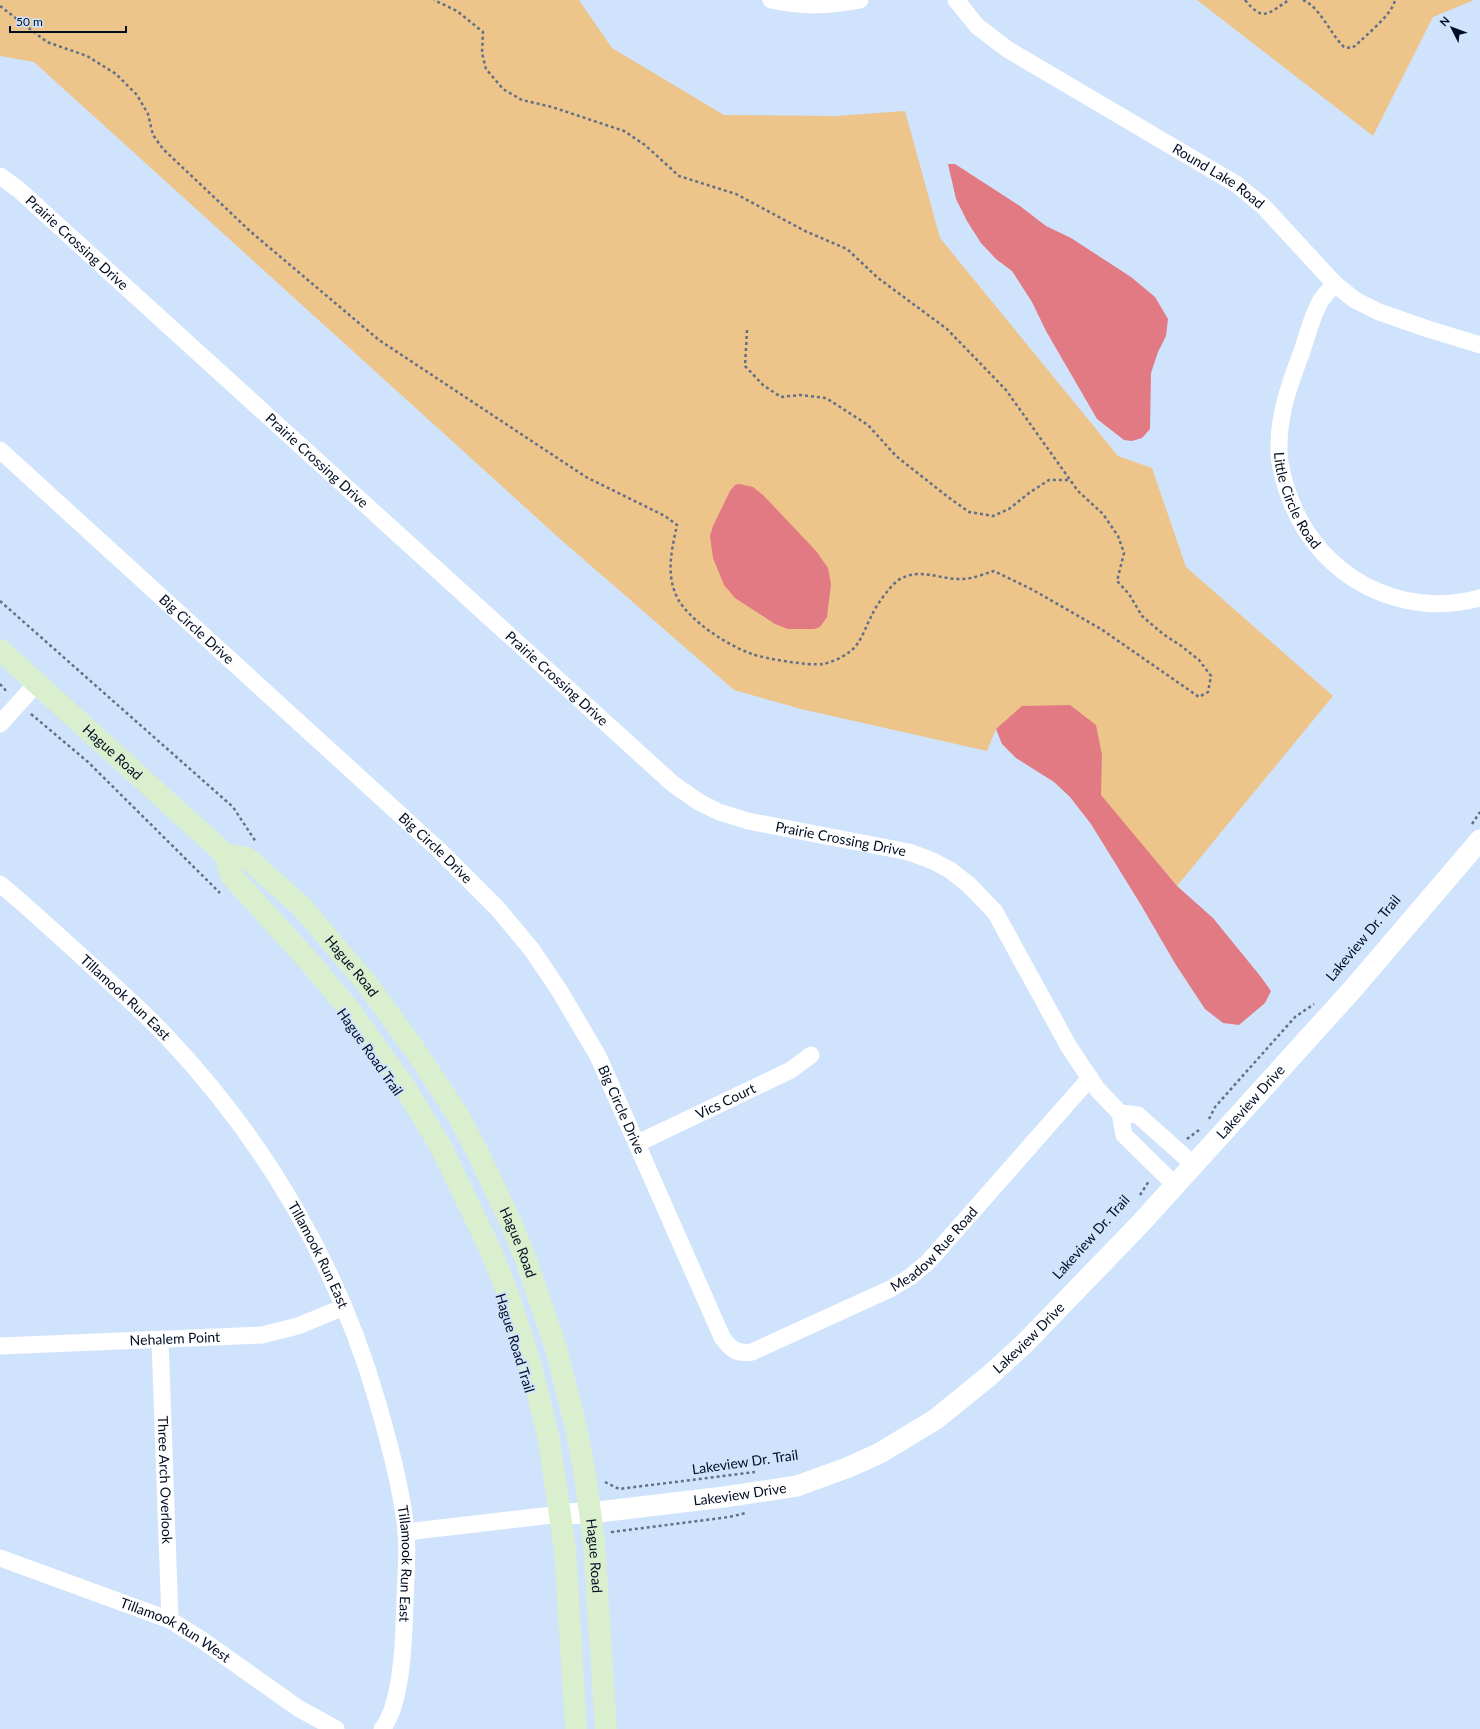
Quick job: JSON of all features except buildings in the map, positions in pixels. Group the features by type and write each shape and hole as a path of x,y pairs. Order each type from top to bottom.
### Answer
{"main road":[{"name":"Hague Road","path":"0,650 225,854 231,875 314,967 376,1045 404,1086 441,1147 491,1250 520,1331 537,1389 549,1440 560,1514 568,1594 576,1729"},
{"name":"Hague Road","path":"225,854 247,858 302,907 368,984 395,1021 459,1117 511,1223 543,1308 556,1348 577,1432 594,1542 606,1729"}],"street":[{"path":"771,0 812,6 824,6 860,0"},
{"name":"Round Lake Road","path":"956,0 977,26 1007,49 1236,184 1263,206 1335,284 1355,300 1379,312 1480,345"},
{"name":"Prairie Crossing Drive","path":"0,176 24,194 673,784 699,802 720,812 748,822 909,852 933,861 950,870 969,885 995,912 1026,966 1052,1020 1097,1089 1120,1113"},
{"name":"Little Circle Road","path":"1335,284 1319,304 1292,379 1280,424 1278,446 1284,483 1298,518 1307,534 1330,560 1360,583 1375,591 1411,602 1429,604 1454,603 1480,598"},
{"name":"Big Circle Drive","path":"0,450 440,851 498,909 532,950 563,997 598,1056 722,1337 727,1345 733,1349"},
{"path":"0,724 37,683"},
{"name":"Lakeview Drive","path":"406,1532 560,1514 590,1513 724,1497 797,1486 849,1467 906,1438 936,1419 963,1398 1026,1343 1140,1224 1352,990 1475,834"},
{"name":"Tillamook Run East","path":"0,884 150,1019 190,1062 208,1084 260,1153 281,1184 318,1250 344,1307 371,1378 392,1453 406,1532 401,1670 389,1720 382,1729"},
{"name":"Vics Court","path":"638,1144 791,1070 811,1055"},
{"name":"Meadow Rue Road","path":"733,1349 742,1354 752,1352 890,1289 910,1277 928,1262 1090,1078"},
{"path":"1175,1185 1124,1135 1120,1113 1138,1115 1177,1148 1194,1165"},
{"name":"Nehalem Point","path":"0,1346 262,1336 298,1326 344,1307"},
{"name":"Three Arch Overlook","path":"160,1340 170,1620"},
{"name":"Tillamook Run West","path":"0,1558 170,1620 202,1640 280,1697 317,1720 336,1729"}],"path":[{"path":"0,6 47,42 87,56 116,74 137,95 148,114 153,135 163,149 251,232 379,340 586,477 665,516 677,525 670,560 671,582 678,599 695,622 718,637 752,654 786,662 823,664 849,653 861,638 872,613 897,581 919,573 962,579 994,571 1033,590 1101,629 1199,697 1208,692 1211,676 1198,660 1142,616 1129,594 1117,581 1124,553 1118,536 1103,514 1078,491 1006,390 947,329 878,278 846,249 805,231 736,194 679,176 645,145 624,131 552,107 522,100 503,89 486,69 482,53 483,32 457,12 434,0"},
{"path":"1245,0 1254,11 1263,14 1273,11 1289,0"},
{"path":"1303,0 1316,11 1338,42 1344,47 1351,48 1355,46 1385,17 1395,4 1396,0"},
{"path":"747,330 745,366 763,386 781,397 800,395 826,398 868,426 896,456 969,512 993,516 1010,509 1029,493 1049,480 1070,480"},
{"path":"37,718 88,762 222,894"},
{"path":"1475,834 1480,812"},
{"path":"1206,1124 1215,1107 1295,1017 1318,1001"},
{"path":"1177,1148 1202,1128"},
{"name":"Lakeview Dr. Trail","path":"1138,1199 1146,1184 1160,1171"},
{"name":"Lakeview Dr. Trail","path":"602,1479 609,1485 619,1489 759,1472"}],"shaded area":[{"path":"0,0 579,0 612,48 724,115 836,116 905,111 940,238 1118,456 1152,468 1186,567 1333,696 1177,886 1100,795 1102,755 996,729 987,751 801,709 734,690 559,538 34,62 0,56"},
{"path":"1197,0 1474,0 1433,17 1373,136"},
{"path":"948,164 955,164 1020,206 1046,226 1071,238 1131,277 1155,297 1168,319 1166,336 1158,352 1151,373 1150,429 1142,438 1132,441 1124,440 1097,419 1046,331 1032,302 1012,271 996,259 981,243 967,221 956,199"},
{"path":"739,484 753,487 764,496 816,551 828,568 831,584 827,617 820,627 814,629 788,629 775,624 735,598 724,585 713,558 710,536 713,526 730,491 735,485"},
{"path":"1070,705 1096,725 1102,755 1101,795 1177,886 1213,918 1271,991 1265,1003 1239,1025 1223,1023 1205,1009 1176,965 1091,824 1070,797 1054,782 1016,758 1002,744 996,729 1022,706"}]}
